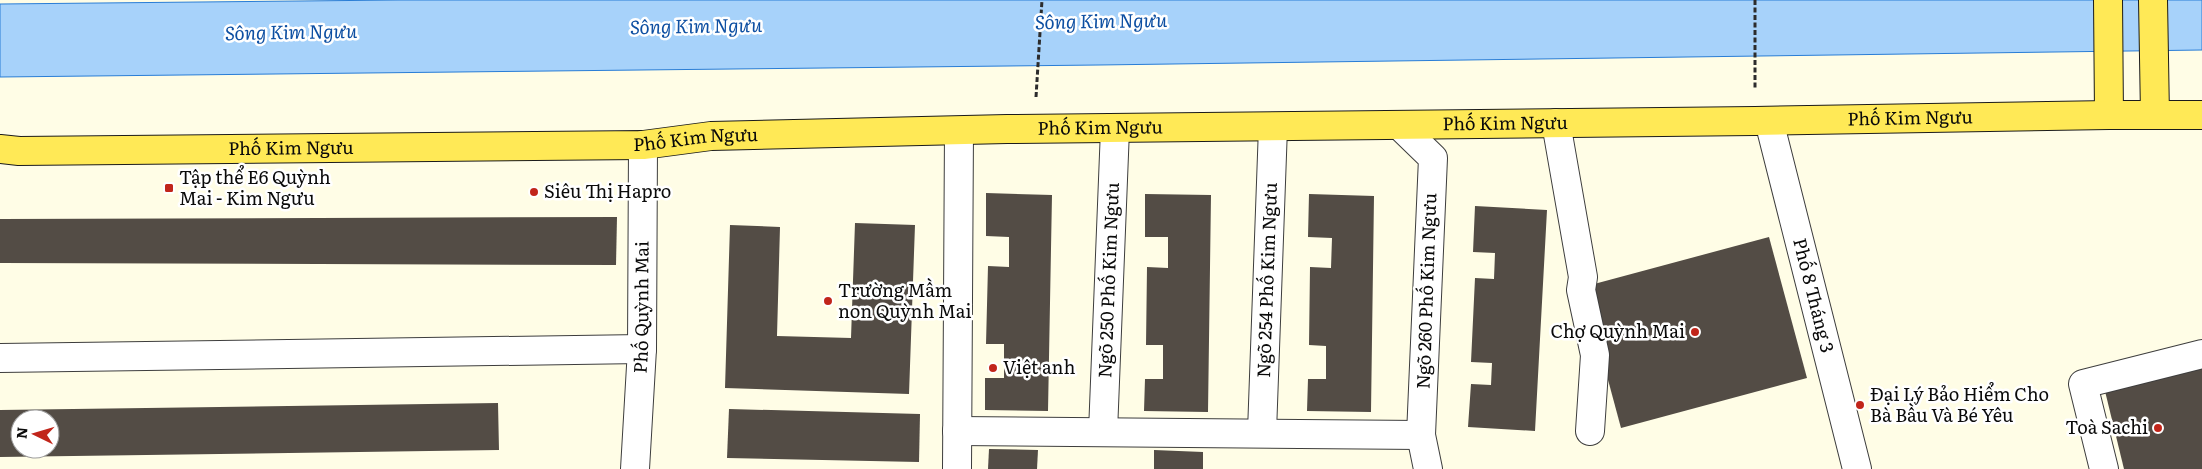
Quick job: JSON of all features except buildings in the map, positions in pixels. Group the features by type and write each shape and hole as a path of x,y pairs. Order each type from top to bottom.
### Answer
{"main road":[{"path":"2108,0 2109,115"},
{"path":"2153,0 2155,115"},
{"name":"Phố Kim Ngưu","path":"0,149 19,151 643,145 711,136 958,131 2202,115"}],"street":[{"name":"Phố 8 Tháng 3","path":"1769,121 1856,468"},
{"path":"1556,123 1583,277 1581,290 1595,355 1590,430"},
{"name":"Ngõ 260 Phố Kim Ngưu","path":"1400,126 1433,158 1422,435 1428,469"},
{"name":"Ngõ 254 Phố Kim Ngưu","path":"1262,432 1273,127"},
{"name":"Ngõ 250 Phố Kim Ngưu","path":"1103,432 1115,129"},
{"path":"957,469 958,131"},
{"name":"Phố Quỳnh Mai","path":"635,469 642,349 643,145"},
{"path":"0,358 642,349"},
{"path":"2104,469 2083,384 2202,354"},
{"path":"956,431 1262,432 1422,435"}],"path":[{"path":"1036,97 1042,0"},
{"path":"1755,0 1756,90"}],"water":[{"name":"Sông Kim Ngưu","path":"399,0 2202,0 2202,50 0,77 0,4"}],"place":[{"name":"Tập thể E6 Quỳnh Mai - Kim Ngưu","path":"169,188"},
{"name":"Siêu Thị Hapro","path":"534,192"},
{"name":"Trường Mầm non Quỳnh Mai","path":"828,301"},
{"name":"Chợ Quỳnh Mai","path":"1695,332"},
{"name":"Việt anh","path":"993,368"},
{"name":"Đại Lý Bảo Hiểm Cho Bà Bầu Và Bé Yêu","path":"1860,405"},
{"name":"Toà Sachi","path":"2158,428"}]}
